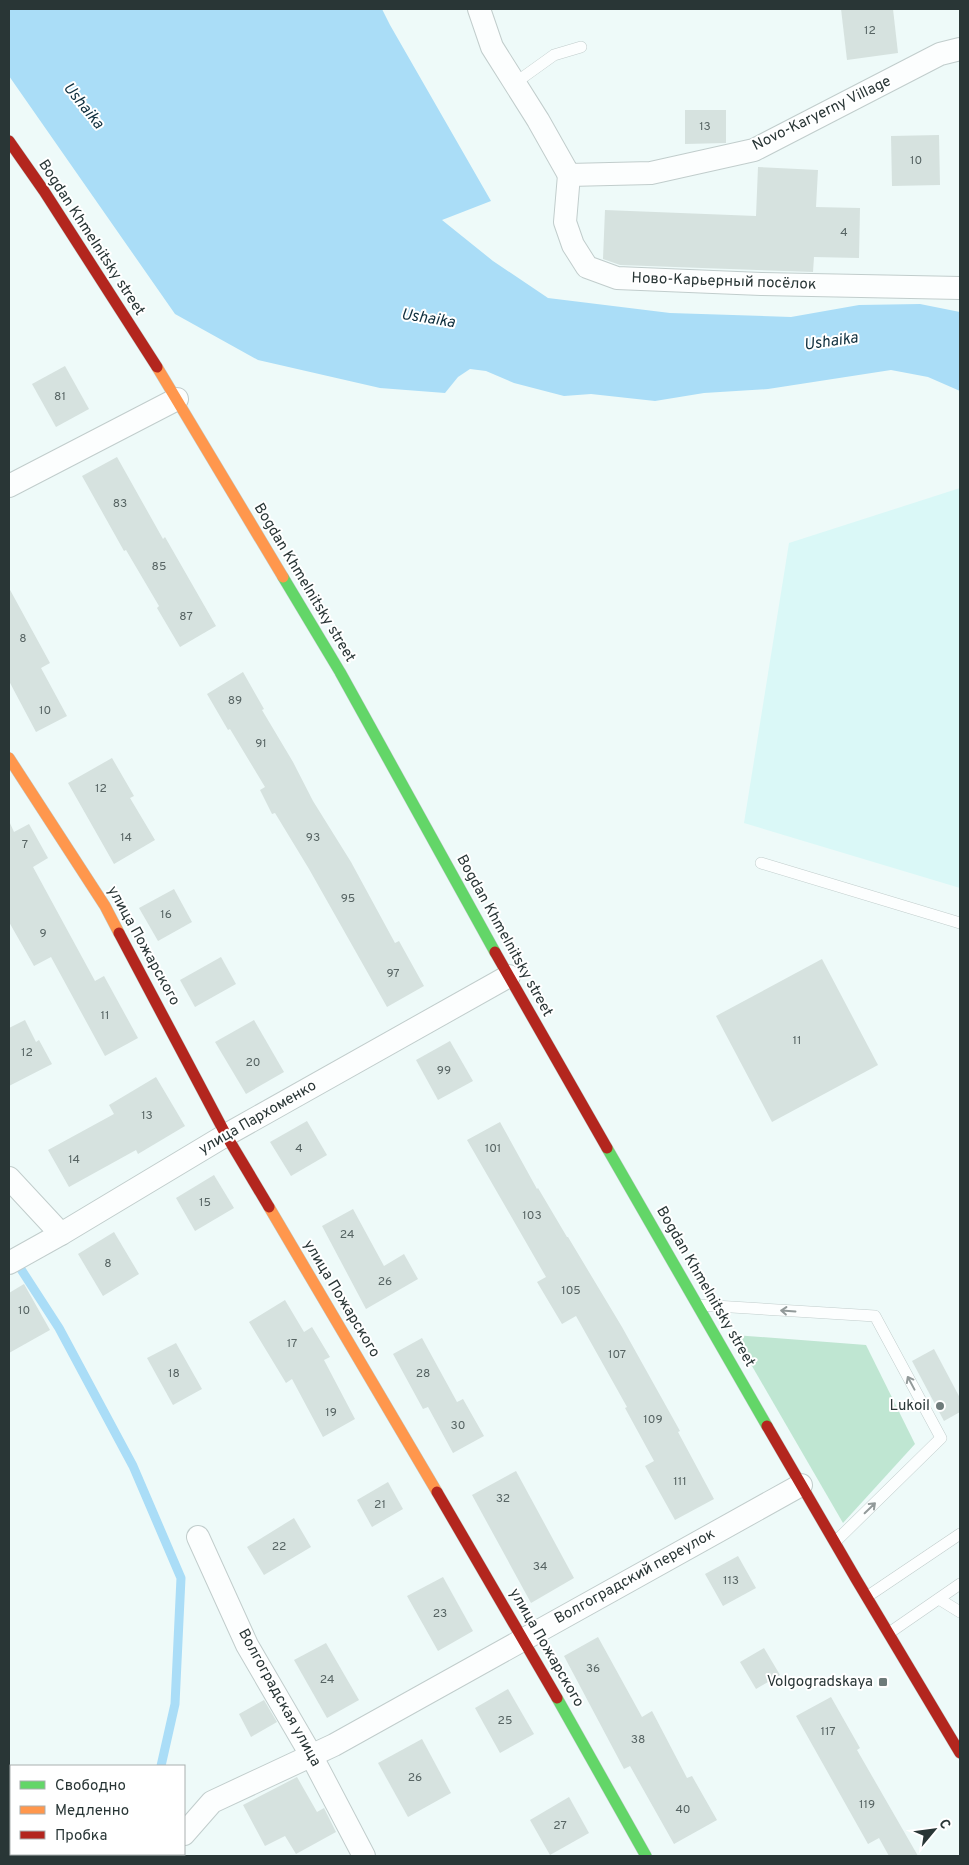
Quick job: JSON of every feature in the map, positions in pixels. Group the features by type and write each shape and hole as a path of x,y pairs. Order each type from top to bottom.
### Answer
{"street":[{"path":"479,9 492,47 538,120 569,175"},
{"name":"Novo-Karyerny Village","path":"569,175 651,173 754,150 940,54 960,49"},
{"name":"Bogdan Khmelnitsky street","path":"9,141 44,191 177,399 340,672 509,976 801,1485 960,1753"},
{"name":"Ново-Карьерный посёлок","path":"569,175 565,222 573,245 587,267 617,278 762,284 960,288"},
{"path":"9,486 177,399"},
{"name":"улица Пожарского","path":"9,758 105,906 226,1135 524,1639 646,1856"},
{"name":"улица Пархоменко","path":"9,1263 226,1135 509,976"},
{"path":"9,1178 61,1234"},
{"name":"Волгоградский переулок","path":"185,1833 212,1802 334,1745 801,1485"},
{"name":"Волгоградская улица","path":"198,1537 247,1645 311,1755 364,1856"}],"lane":[{"path":"515,83 554,55 581,47"},
{"path":"761,863 960,923"},
{"path":"699,1305 875,1316 941,1438 835,1542"},
{"path":"868,1596 960,1534"},
{"path":"889,1633 960,1584"},
{"path":"939,1599 960,1612"}],"shaded area":[{"path":"960,488 960,888 744,823 789,543"}],"green space":[{"path":"734,1335 866,1345 915,1444 843,1523"}],"water":[{"name":"Ushaika","path":"9,9 382,9 491,201 442,220 493,261 548,298 670,313 791,317 859,305 920,304 960,312 960,391 928,377 891,370 768,389 704,393 655,401 591,394 564,396 514,383 486,371 470,369 458,377 445,393 380,388 258,360 175,314 9,76"}],"building":[{"path":"841,9 893,9 898,53 847,60"},
{"path":"685,110 726,110 726,143 685,144"},
{"path":"939,135 940,185 892,186 891,136"},
{"path":"758,167 818,170 816,207 860,208 859,258 814,257 813,272 620,265 603,259 605,210 756,216"},
{"path":"65,366 89,409 56,427 32,384"},
{"path":"117,457 163,539 165,537 216,626 180,647 157,608 159,606 126,550 124,551 82,476"},
{"path":"9,588 50,663 41,668 67,716 36,732 9,681"},
{"path":"243,672 313,801 351,862 395,943 399,941 424,986 387,1007 309,869 275,813 272,814 260,790 265,787 207,694"},
{"path":"112,758 134,796 130,798 155,840 114,864 68,783"},
{"path":"9,821 14,832 29,824 48,858 33,867 95,981 104,976 138,1038 105,1056 51,957 34,966 9,922"},
{"path":"174,889 192,922 158,941 139,908"},
{"path":"221,957 236,984 195,1007 180,980"},
{"path":"822,959 878,1065 772,1122 716,1016"},
{"path":"25,1020 36,1042 39,1040 52,1064 9,1086 9,1028"},
{"path":"254,1020 284,1072 246,1094 215,1042"},
{"path":"450,1041 473,1081 438,1100 416,1060"},
{"path":"156,1077 185,1126 138,1154 136,1150 69,1187 48,1150 114,1114 109,1105"},
{"path":"307,1121 327,1155 291,1176 270,1142"},
{"path":"500,1122 537,1189 622,1327 680,1431 678,1432 714,1499 675,1520 645,1466 654,1461 625,1408 627,1407 576,1316 562,1324 537,1282 546,1277 467,1140"},
{"path":"214,1175 234,1208 195,1231 176,1198"},
{"path":"353,1209 384,1266 404,1254 418,1279 366,1309 322,1226"},
{"path":"114,1232 139,1274 103,1296 78,1254"},
{"path":"24,1284 50,1330 9,1353 9,1293"},
{"path":"285,1300 304,1332 312,1327 330,1357 324,1360 355,1419 323,1437 292,1379 286,1383 249,1322"},
{"path":"422,1338 457,1402 463,1399 484,1436 453,1453 428,1407 423,1409 393,1354"},
{"path":"176,1343 202,1389 173,1405 147,1358"},
{"path":"934,1349 960,1398 960,1412 944,1421 912,1361"},
{"path":"516,1471 574,1578 531,1603 472,1495"},
{"path":"388,1482 403,1509 372,1527 357,1500"},
{"path":"294,1518 311,1547 264,1575 247,1547"},
{"path":"738,1556 756,1588 723,1606 705,1574"},
{"path":"443,1577 473,1631 438,1651 407,1596"},
{"path":"598,1637 642,1717 652,1711 687,1778 692,1776 717,1820 674,1844 630,1766 624,1769 564,1656"},
{"path":"326,1643 359,1700 327,1718 294,1660"},
{"path":"764,1648 780,1675 756,1689 740,1662"},
{"path":"508,1689 534,1734 500,1753 475,1708"},
{"path":"831,1697 860,1748 857,1750 918,1856 889,1856 879,1838 868,1844 796,1716"},
{"path":"264,1700 277,1722 251,1737 239,1714"},
{"path":"422,1739 451,1793 408,1817 378,1763"},
{"path":"297,1777 317,1812 324,1808 336,1832 296,1854 285,1836 265,1846 243,1805"},
{"path":"569,1797 589,1833 550,1855 530,1820"}],"waterway":[{"path":"15,1260 59,1328 133,1466 181,1578 175,1704 161,1765"}],"traffic: fast":[{"path":"283,577 340,672 495,952"},
{"path":"607,1148 767,1426"},
{"path":"557,1698 646,1856"}],"traffic: slow":[{"path":"157,367 283,577"},
{"path":"9,758 105,906 119,933"},
{"path":"269,1207 437,1492"}],"traffic: jam":[{"path":"9,141 44,191 157,367"},
{"path":"119,933 226,1135 269,1207"},
{"path":"495,952 607,1148"},
{"path":"767,1426 960,1753"},
{"path":"437,1492 557,1698"}],"place":[{"name":"Lukoil","path":"940,1406"},
{"name":"Volgogradskaya","path":"883,1682"}]}
